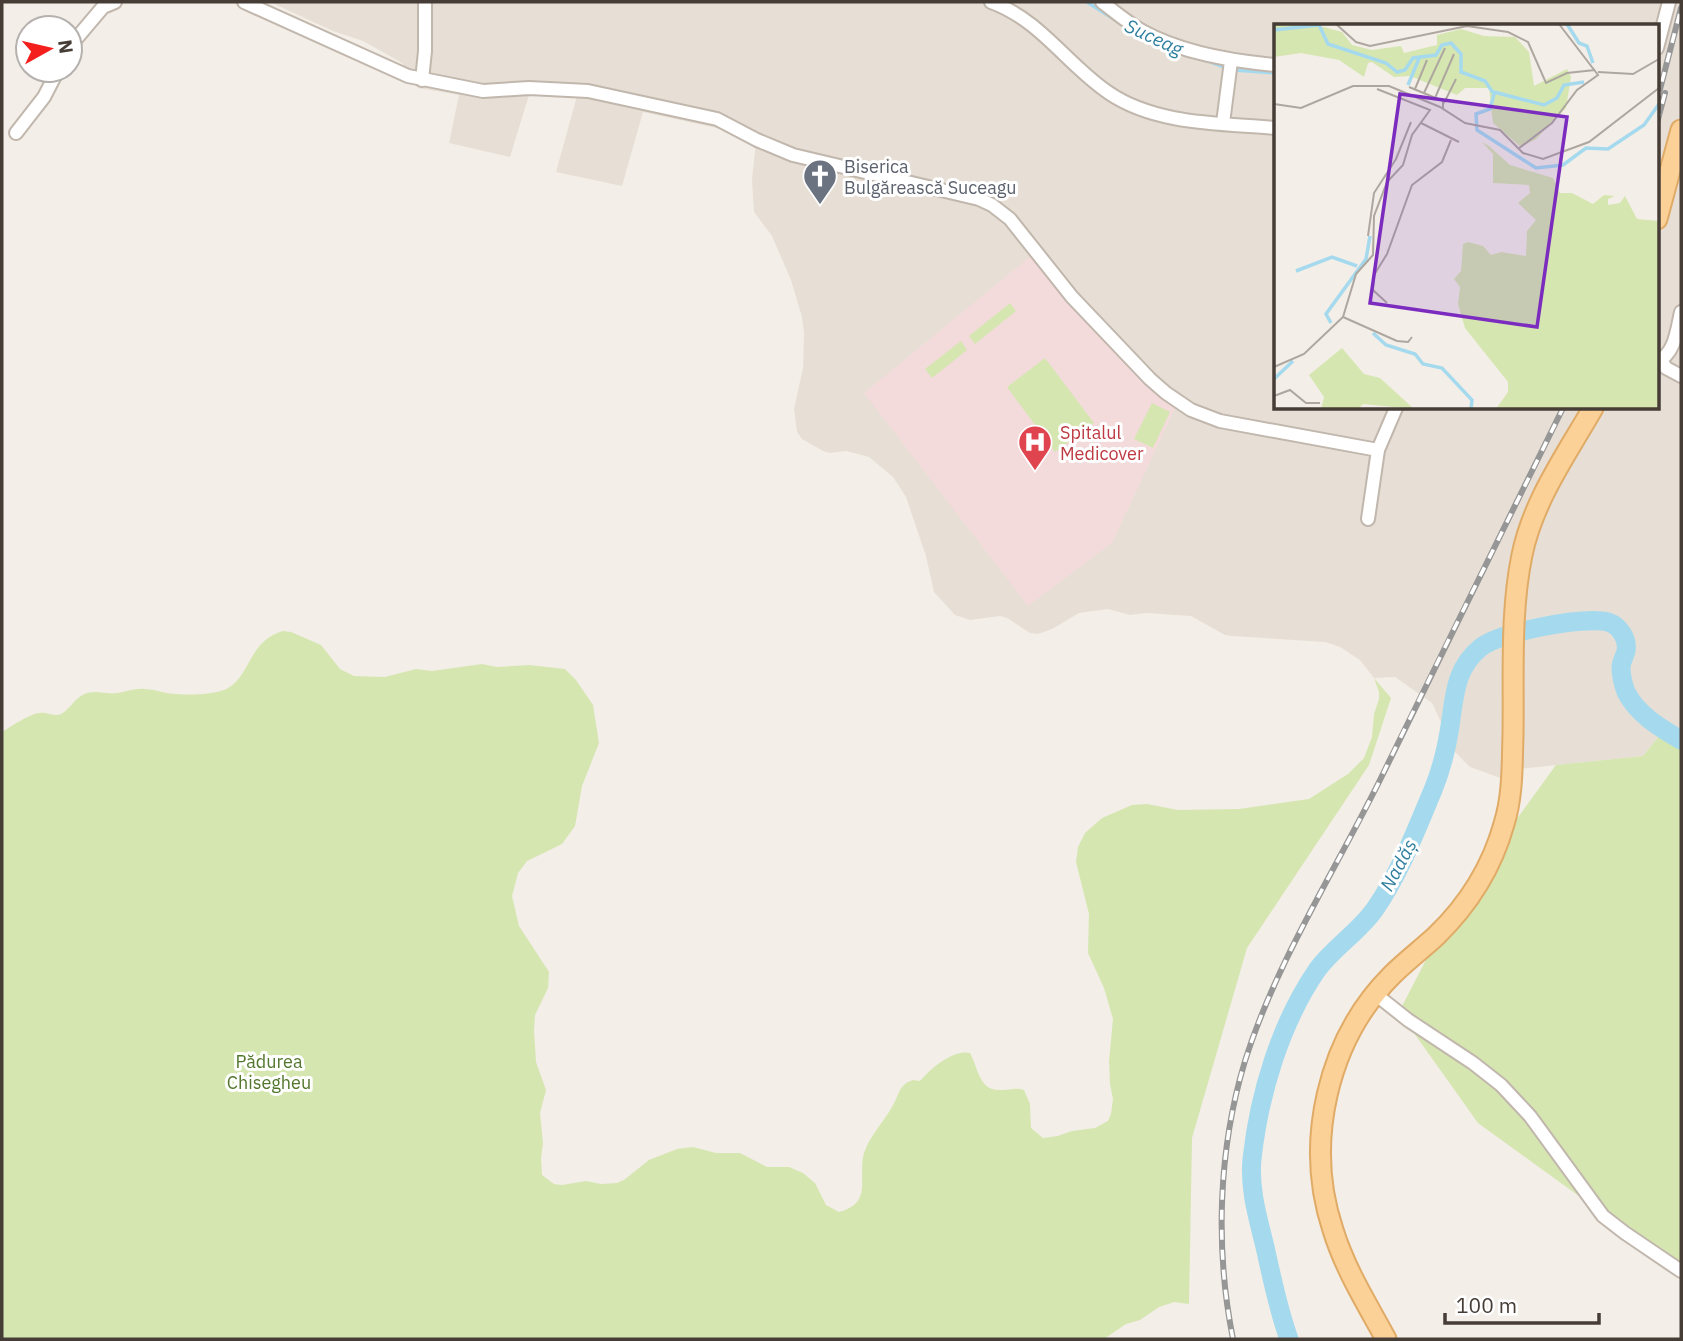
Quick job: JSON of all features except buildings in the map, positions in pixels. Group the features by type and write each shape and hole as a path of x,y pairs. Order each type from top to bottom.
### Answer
{"main road":[{"path":"1658,215 1681,130"},
{"path":"1386,1339 1342,1255 1328,1216 1321,1174 1321,1129 1331,1077 1354,1025 1374,993 1457,913 1482,878 1494,853 1508,811 1511,787 1516,594 1522,553 1534,517 1558,468 1592,410"}],"street":[{"path":"84,29 103,7 115,2"},
{"path":"244,2 318,34 392,71 422,80 483,91 529,88 587,91 717,119 793,155 979,199 1010,219 1072,297 1150,379 1183,405 1200,415 1220,421 1378,450"},
{"path":"422,80 425,2"},
{"path":"991,2 1009,9 1032,24 1091,80 1119,99 1159,114 1274,128"},
{"path":"1102,2 1142,31 1230,66 1274,65"},
{"path":"1658,43 1669,2"},
{"path":"1223,123 1230,66"},
{"path":"16,133 51,84"},
{"path":"1681,312 1671,349 1659,360 1666,368 1681,376"},
{"path":"1368,519 1378,450 1395,410"},
{"path":"1374,993 1500,1085 1530,1116 1603,1216 1681,1270"}],"shaded area":[{"path":"270,2 1681,2 1681,729 1663,731 1643,756 1519,769 1509,781 1470,767 1455,752 1432,703 1395,677 1374,678 1360,660 1340,647 1325,642 1225,635 1191,616 1146,613 1130,615 1108,609 1079,613 1038,634 1030,633 1000,616 970,620 955,615 934,592 926,556 906,497 893,477 869,457 846,451 823,451 802,439 797,432 794,409 803,368 802,317 791,280 772,236 754,212 752,179 756,143 726,130 643,112 622,186 556,172 577,96 529,95 510,157 449,143 459,95 418,88 411,82 403,64 363,41 333,31"},
{"name":"Spitalul Medicover","path":"1037,251 1178,402 1112,543 1028,606 864,393"}],"green space":[{"path":"1010,303 1016,311 975,344 969,336"},
{"path":"961,341 967,350 932,378 925,369"},
{"path":"1045,358 1094,423 1055,452 1007,387"},
{"path":"1152,403 1170,412 1153,448 1134,439"},
{"name":"Pădurea Chisegheu","path":"283,631 321,645 340,669 354,676 385,677 416,669 432,671 482,664 565,669 593,705 599,743 582,786 575,826 562,844 527,861 518,873 512,896 519,926 549,972 548,988 535,1015 534,1031 536,1062 546,1090 540,1113 542,1175 554,1184 562,1185 586,1181 617,1183 649,1160 677,1149 693,1147 716,1153 740,1153 767,1167 789,1167 803,1173 815,1183 826,1205 839,1212 850,1208 860,1196 864,1153 901,1088 913,1080 920,1081 936,1065 957,1054 970,1053 980,1078 988,1087 994,1090 1024,1090 1030,1104 1031,1128 1043,1138 1095,1128 1108,1121 1113,1099 1109,1061 1113,1019 1104,988 1088,953 1089,914 1076,862 1078,847 1085,833 1102,818 1132,805 1147,804 1178,810 1239,809 1309,799 1348,774 1364,758 1372,737 1374,714 1379,699 1374,678 1391,698 1369,765 1247,948 1192,1138 1189,1304 1174,1302 1159,1307 1104,1339 2,1339 2,732 36,714 61,714 78,698 90,692 112,693 141,689 194,694 224,690 240,678 262,643"},
{"path":"1681,729 1681,1270 1478,1123 1399,1012 1455,904 1556,765 1643,756 1663,731"}],"waterway":[{"name":"Suceag","path":"1087,2 1120,23"},
{"name":"Suceag","path":"1208,61 1227,68"},
{"name":"Suceag","path":"1234,70 1274,73"},
{"name":"Nadăș","path":"1289,1339 1257,1214 1252,1181 1255,1135 1266,1085 1282,1037 1304,991 1317,970 1375,909 1400,866 1439,773 1456,689 1466,663 1480,648 1505,636 1562,623 1608,622 1619,630 1626,642 1621,672 1631,700 1650,720 1681,740"}],"railway":[{"path":"1658,97 1681,8"},
{"path":"1658,119 1665,93"},
{"path":"1233,1339 1223,1270 1222,1200 1229,1129 1245,1061 1257,1025 1288,955 1378,784 1562,410"}],"place":[{"name":"Biserica Bulgărească Suceagu","path":"820,206"},
{"name":"Spitalul Medicover","path":"1035,472"}]}
